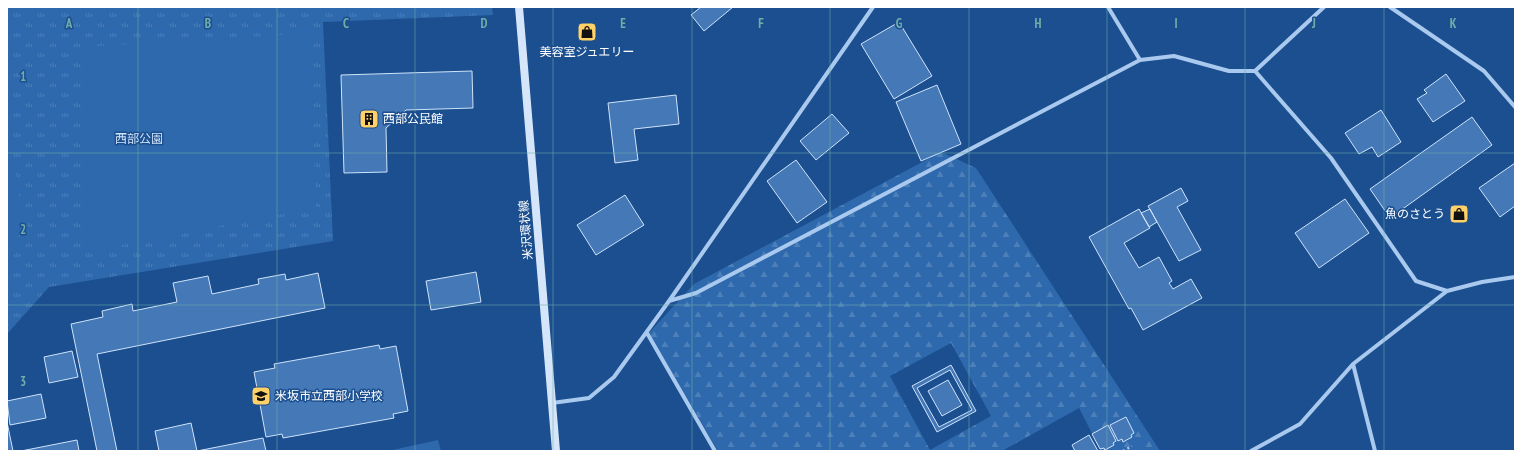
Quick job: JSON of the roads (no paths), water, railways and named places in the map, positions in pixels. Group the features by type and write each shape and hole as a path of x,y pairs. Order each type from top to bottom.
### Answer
{"main road":[{"name":"米沢環状線","path":"519,7 556,451"}],"street":[{"path":"552,404 589,398 614,377 647,333 873,7"},
{"path":"1108,7 1140,60"},
{"path":"669,301 696,293 1140,60 1174,56 1228,70 1255,71 1324,7"},
{"path":"1390,7 1484,71 1515,107"},
{"path":"1255,71 1330,158 1416,281 1447,291"},
{"path":"1251,451 1300,424 1353,364 1447,291 1482,282 1515,277"},
{"path":"647,333 715,451"},
{"path":"1353,364 1375,451"}],"place":[{"name":"美容室ジュエリー","path":"587,32"},
{"name":"西部公民館","path":"369,119"},
{"name":"魚のさとう","path":"1459,214"},
{"name":"米坂市立西部小学校","path":"261,396"}],"park label":[{"name":"西部公園","path":"139,139"}]}
